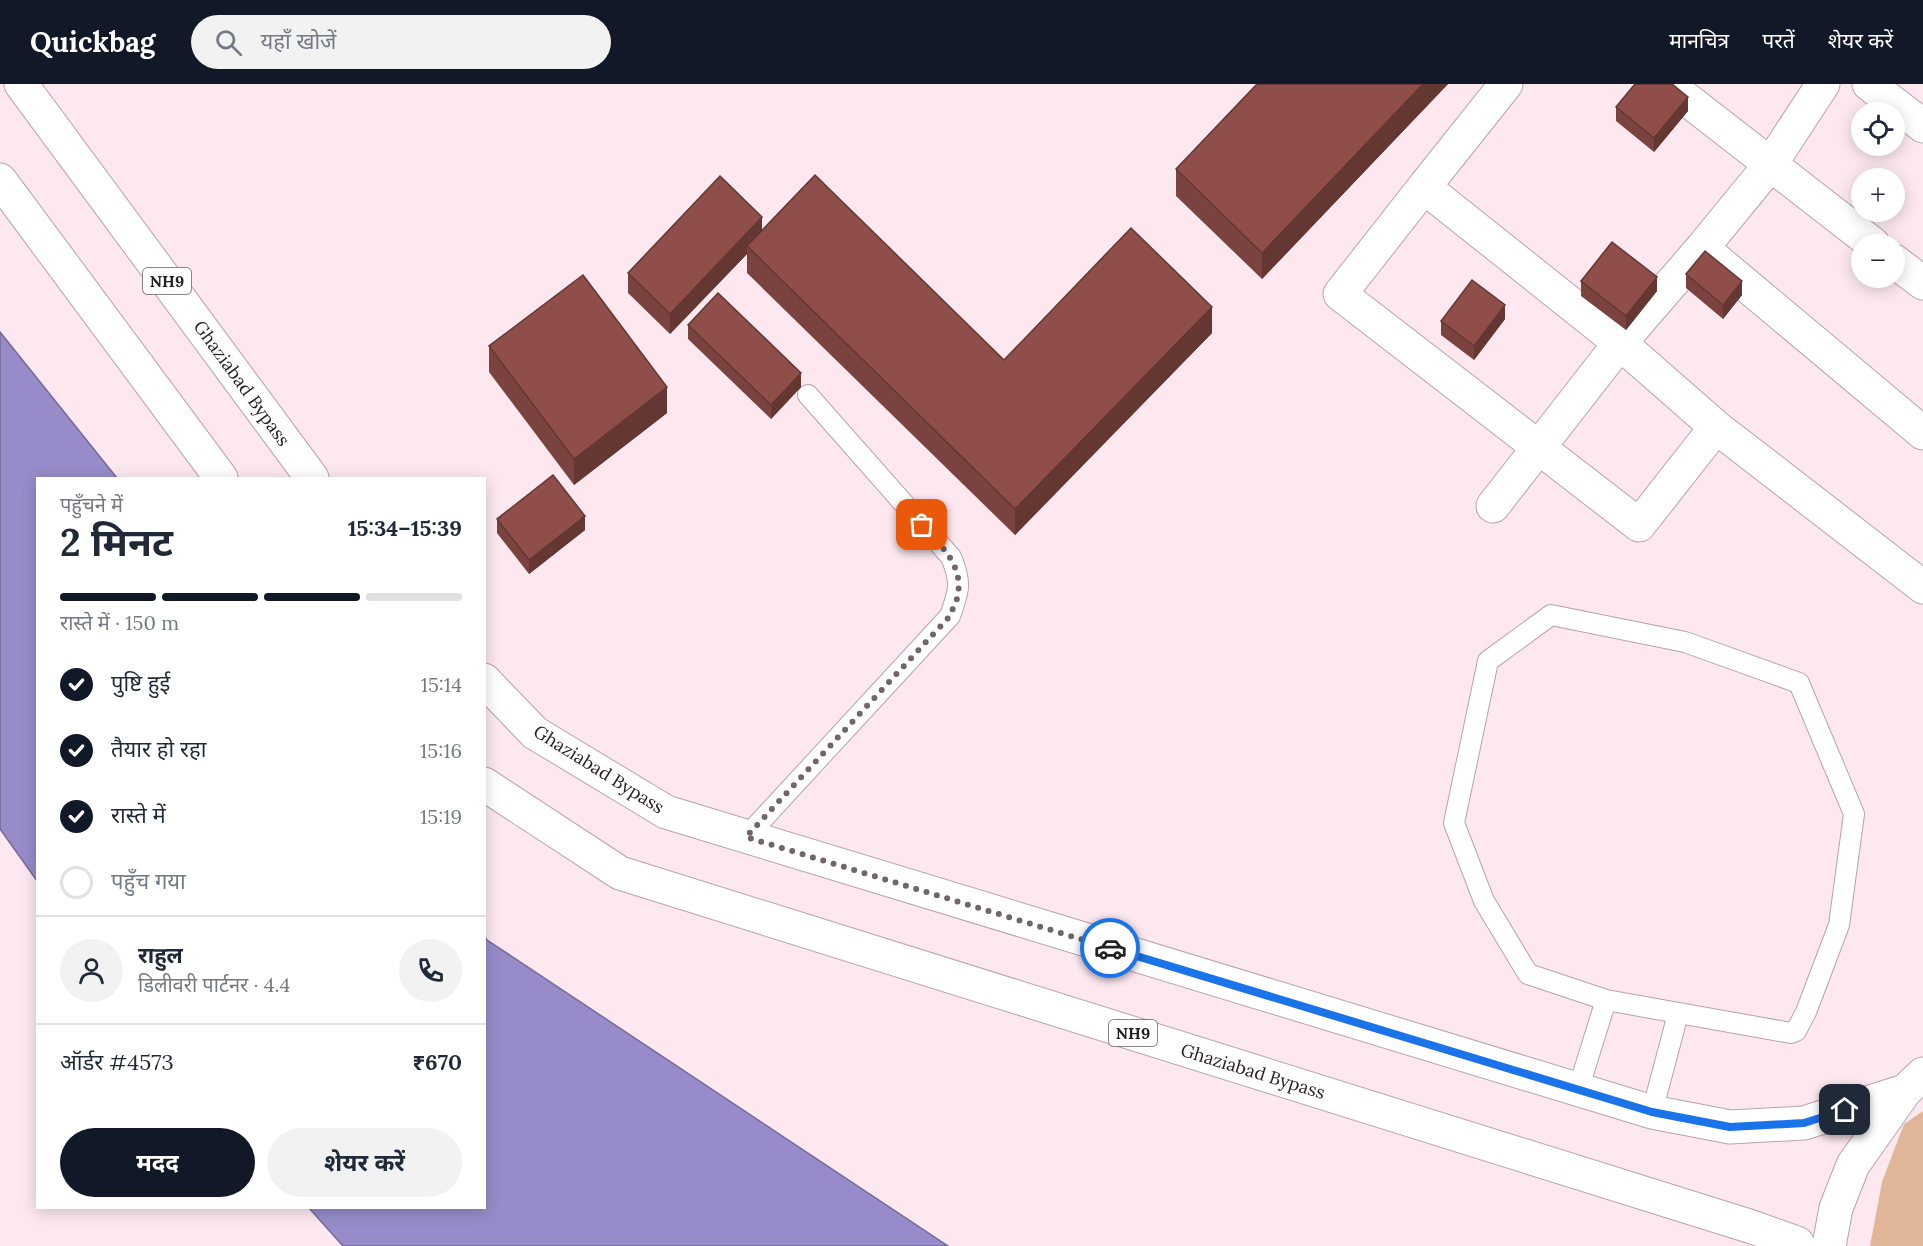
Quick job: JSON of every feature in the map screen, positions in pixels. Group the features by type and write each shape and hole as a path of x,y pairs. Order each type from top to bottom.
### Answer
{"main road":[{"name":"Ghaziabad Bypass","path":"21,84 311,477"},
{"path":"1506,84 1340,294 1639,525 1716,427"},
{"path":"1667,84 1860,234"},
{"path":"1493,506 1620,343 1770,165 1823,84"},
{"path":"1869,84 1923,126"},
{"path":"0,180 220,477"},
{"path":"1424,188 1620,343 1716,427 1923,587"},
{"path":"1702,248 1923,433"},
{"path":"1905,269 1923,283"},
{"name":"Ghaziabad Bypass","path":"486,683 535,733 666,813 1652,1112 1730,1127 1804,1123 1914,1083"},
{"name":"Ghaziabad Bypass","path":"486,785 620,873 1749,1226 1797,1243 1799,1246"},
{"path":"1829,1246 1836,1208 1853,1165 1914,1083"}],"lane":[{"path":"746,837 950,616 958,595 959,576 951,557 808,395"},
{"path":"1551,615 1685,642 1799,683 1854,814 1839,925 1797,1031 1791,1033 1678,1014 1606,1000 1528,974 1484,901 1454,823 1488,661 1551,615"},
{"path":"1578,1090 1606,1000"},
{"path":"1652,1112 1678,1014"}],"shaded area":[{"path":"0,332 116,477 36,477 36,880 0,829"},
{"path":"486,938 948,1246 343,1246 310,1209 486,1209"},
{"path":"1923,1111 1923,1246 1870,1246 1882,1182 1904,1124"}],"building":[{"path":"1257,84 1423,84 1262,253 1176,169"},
{"path":"1635,84 1672,84 1688,97 1654,138 1616,107"},
{"path":"815,175 1004,360 1131,228 1212,307 1015,509 747,246"},
{"path":"720,176 762,217 670,314 628,273"},
{"path":"1612,242 1657,277 1626,316 1581,281"},
{"path":"1705,251 1742,281 1723,305 1686,274"},
{"path":"583,275 667,387 574,459 489,346"},
{"path":"1472,280 1505,305 1474,346 1441,321"},
{"path":"718,293 801,373 771,405 688,325"},
{"path":"553,475 585,516 529,560 497,519"}],"way so far":[{"path":"922,525 951,557 959,576 958,595 950,616 746,837 1110,948"}],"route":[{"path":"1110,948 1652,1112 1730,1127 1804,1123 1845,1110"}]}
